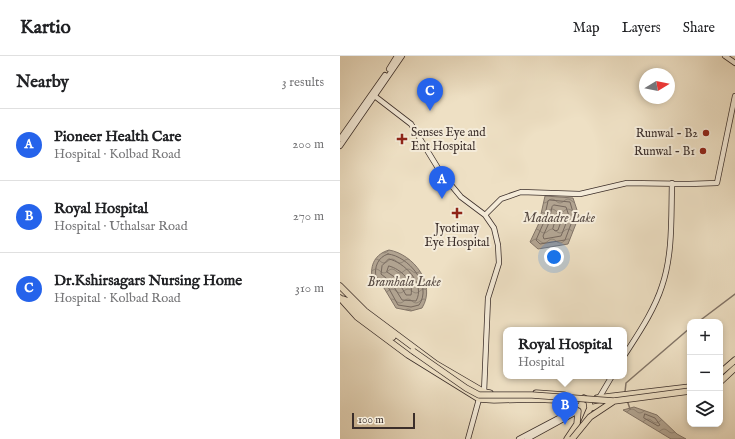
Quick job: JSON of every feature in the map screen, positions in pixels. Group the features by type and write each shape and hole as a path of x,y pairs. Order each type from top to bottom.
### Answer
{"main road":[{"path":"340,286 365,311 436,364 484,392 549,393 581,399 590,403 589,410 580,430 572,439"},
{"path":"346,292 348,301"},
{"path":"340,298 348,301 360,313 466,388 479,395 532,395 616,402 687,392"},
{"path":"340,298 357,318 408,355 479,399 581,399 687,388"},
{"path":"723,370 735,360"},
{"path":"723,376 735,366"},
{"path":"723,379 735,366"},
{"path":"577,410 583,413 616,402 687,392"},
{"path":"567,439 577,424 577,410 581,399"},
{"path":"572,439 590,417 616,402"}],"street":[{"path":"340,139 374,95 398,56"},
{"path":"340,146 402,56"},
{"path":"725,56 735,63"},
{"path":"374,95 411,124 441,172 461,197 485,215 494,228 498,245 499,263 488,298 484,392 479,399 468,439"},
{"path":"485,215 501,199 521,192 580,194 627,183 717,183 735,96"},
{"path":"627,351 656,304 663,286 668,262 672,183"},
{"path":"599,398 610,379"},
{"path":"519,439 531,435 577,410"},
{"path":"527,439 531,435"}],"water":[{"name":"Madadre Lake","path":"545,196 573,198 579,216 568,244 538,249 530,242 539,223"},
{"name":"Bramhala Lake","path":"389,250 406,257 420,272 427,289 426,299 422,308 411,311 396,308 384,288 372,278 374,261 380,254"},
{"path":"634,407 657,415 677,434 686,439 671,439 623,410"}],"waterway":[{"path":"702,319 735,294"},
{"path":"625,392 626,383 687,331"},
{"path":"627,400 630,409"}],"place":[{"name":"Dr.Kshirsagars Nursing Home","path":"430,111"},
{"name":"Runwal - B2","path":"706,133"},
{"name":"Senses Eye and Ent Hospital","path":"402,139"},
{"name":"Runwal - B1","path":"703,151"},
{"name":"Pioneer Health Care","path":"442,199"},
{"name":"Jyotimay Eye Hospital","path":"457,213"},
{"name":"Royal Hospital","path":"565,425"}]}
